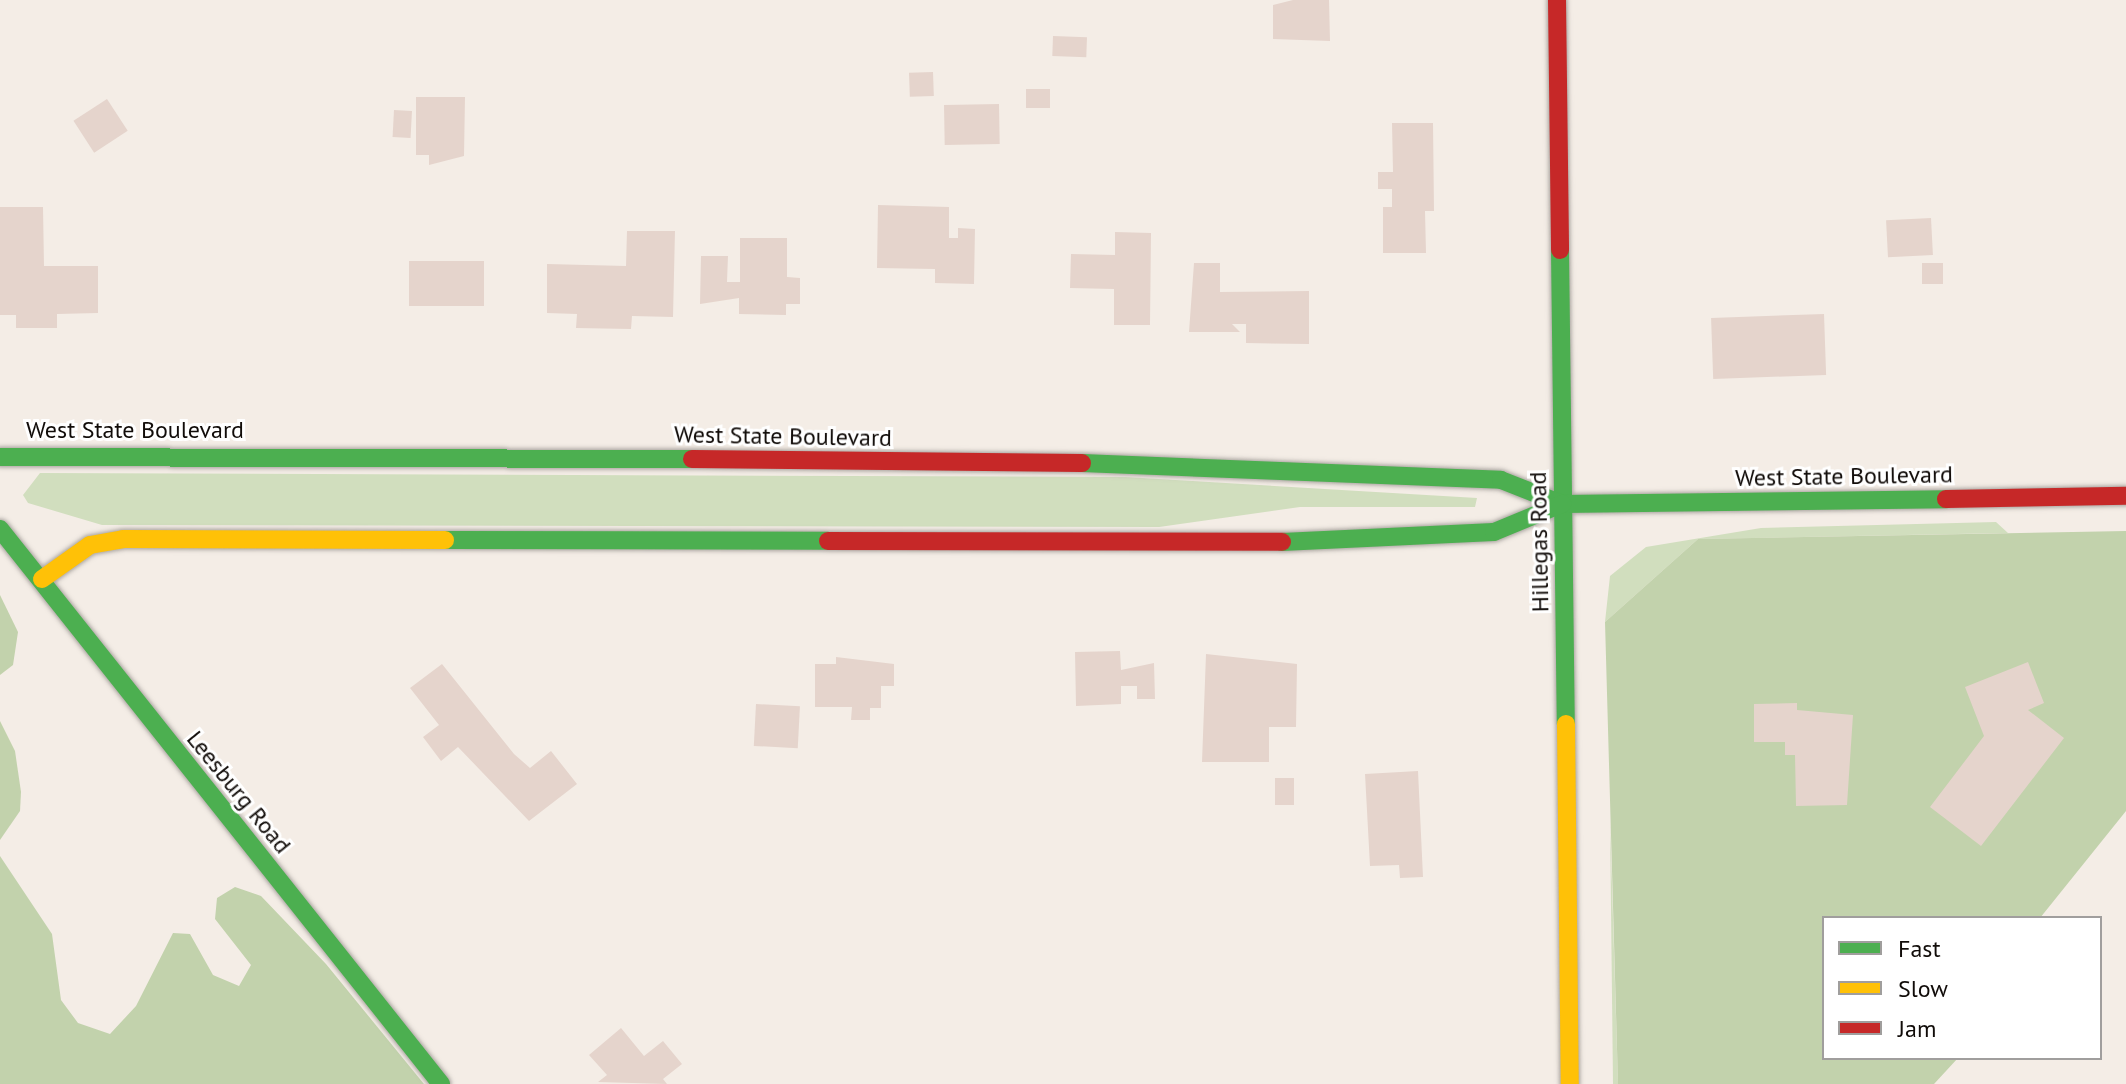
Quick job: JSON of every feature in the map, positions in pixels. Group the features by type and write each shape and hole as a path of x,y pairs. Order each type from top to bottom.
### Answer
{"main road":[{"name":"Hillegas Road","path":"1557,0 1570,1084"},
{"name":"West State Boulevard","path":"0,457 48,452 1227,465 1501,480 1562,504"},
{"name":"West State Boulevard","path":"42,579 90,545 123,539 1307,542 1494,532 1562,504 2126,496"},
{"name":"Leesburg Road","path":"0,529 441,1084"}],"green space":[{"path":"40,473 1125,477 1477,498 1475,507 1300,507 1159,527 102,525 28,503 23,495"},
{"path":"1996,522 2008,533 1698,539 1605,622 1610,576 1646,547 1761,528"},
{"path":"2126,531 2126,811 2042,916 1822,916 1822,1060 1956,1060 1934,1084 1618,1084 1605,622 1698,539"},
{"path":"0,595 18,632 13,665 0,675"},
{"path":"0,721 15,751 21,792 20,811 0,840"},
{"path":"1610,820 1618,1084 1613,1084"},
{"path":"0,856 52,934 61,1000 78,1023 110,1034 136,1006 173,933 190,934 213,975 239,986 251,965 215,919 217,898 235,887 261,896 326,964 424,1084 0,1084"}],"building":[{"path":"1293,0 1329,0 1330,41 1273,39 1273,5"},
{"path":"1053,36 1087,37 1086,57 1052,56"},
{"path":"933,72 934,96 910,97 909,73"},
{"path":"1026,89 1050,89 1050,108 1026,108"},
{"path":"416,97 465,97 464,156 429,165 429,155 416,155"},
{"path":"107,99 128,131 94,153 73,121"},
{"path":"999,104 1000,144 945,145 944,105"},
{"path":"394,110 412,111 411,138 393,137"},
{"path":"1392,123 1433,123 1434,211 1425,211 1426,253 1383,253 1383,207 1392,207 1392,189 1378,189 1378,172 1393,172"},
{"path":"878,205 949,207 949,238 958,238 958,228 975,229 974,284 935,283 935,269 877,268"},
{"path":"0,207 43,207 44,266 98,266 98,313 57,314 57,328 16,328 16,315 0,315"},
{"path":"1931,218 1933,255 1888,257 1886,220"},
{"path":"627,231 675,231 673,317 632,316 631,329 576,328 577,314 547,313 547,264 626,266"},
{"path":"1115,232 1151,233 1150,325 1114,325 1114,289 1070,288 1071,254 1115,255"},
{"path":"740,238 787,238 787,277 800,278 800,304 786,304 786,315 739,314 739,298 700,304 701,256 728,256 727,282 740,282"},
{"path":"409,261 484,261 484,306 409,306"},
{"path":"1194,263 1220,263 1220,292 1309,291 1309,344 1246,343 1246,324 1232,324 1240,332 1189,332"},
{"path":"1922,263 1943,263 1943,284 1922,284"},
{"path":"1824,314 1826,375 1713,379 1711,318"},
{"path":"1120,651 1121,670 1154,663 1155,699 1137,699 1137,686 1121,686 1121,704 1076,706 1075,652"},
{"path":"1206,654 1297,664 1296,727 1269,727 1269,762 1202,762"},
{"path":"836,657 894,664 894,686 881,686 881,708 870,708 870,720 851,720 852,707 815,707 815,664 836,664"},
{"path":"2028,662 2044,703 2028,710 2064,738 1981,846 1930,807 1984,736 1965,687"},
{"path":"442,664 514,754 530,768 551,751 577,784 529,821 458,747 441,761 423,737 439,725 410,688"},
{"path":"1797,703 1797,710 1853,715 1847,805 1796,806 1795,755 1785,755 1785,742 1754,742 1754,704"},
{"path":"756,704 800,706 798,748 754,746"},
{"path":"1418,771 1423,877 1400,878 1399,865 1370,866 1365,774"},
{"path":"1275,778 1294,778 1294,805 1275,805"},
{"path":"621,1028 644,1056 663,1041 682,1064 663,1079 667,1084 598,1082 607,1075 589,1055"}],"traffic: fast":[{"path":"1560,250 1566,724"},
{"path":"0,457 692,459"},
{"path":"1082,463 1501,480 1562,504"},
{"path":"1562,504 1946,499"},
{"path":"1282,542 1494,532 1562,504"},
{"path":"0,529 441,1084"},
{"path":"445,540 828,541"}],"traffic: slow":[{"path":"42,579 90,545 123,539 445,540"},
{"path":"1566,724 1570,1084"}],"traffic: jam":[{"path":"1557,0 1560,250"},
{"path":"692,459 1082,463"},
{"path":"1946,499 2126,496"},
{"path":"828,541 1282,542"}]}
